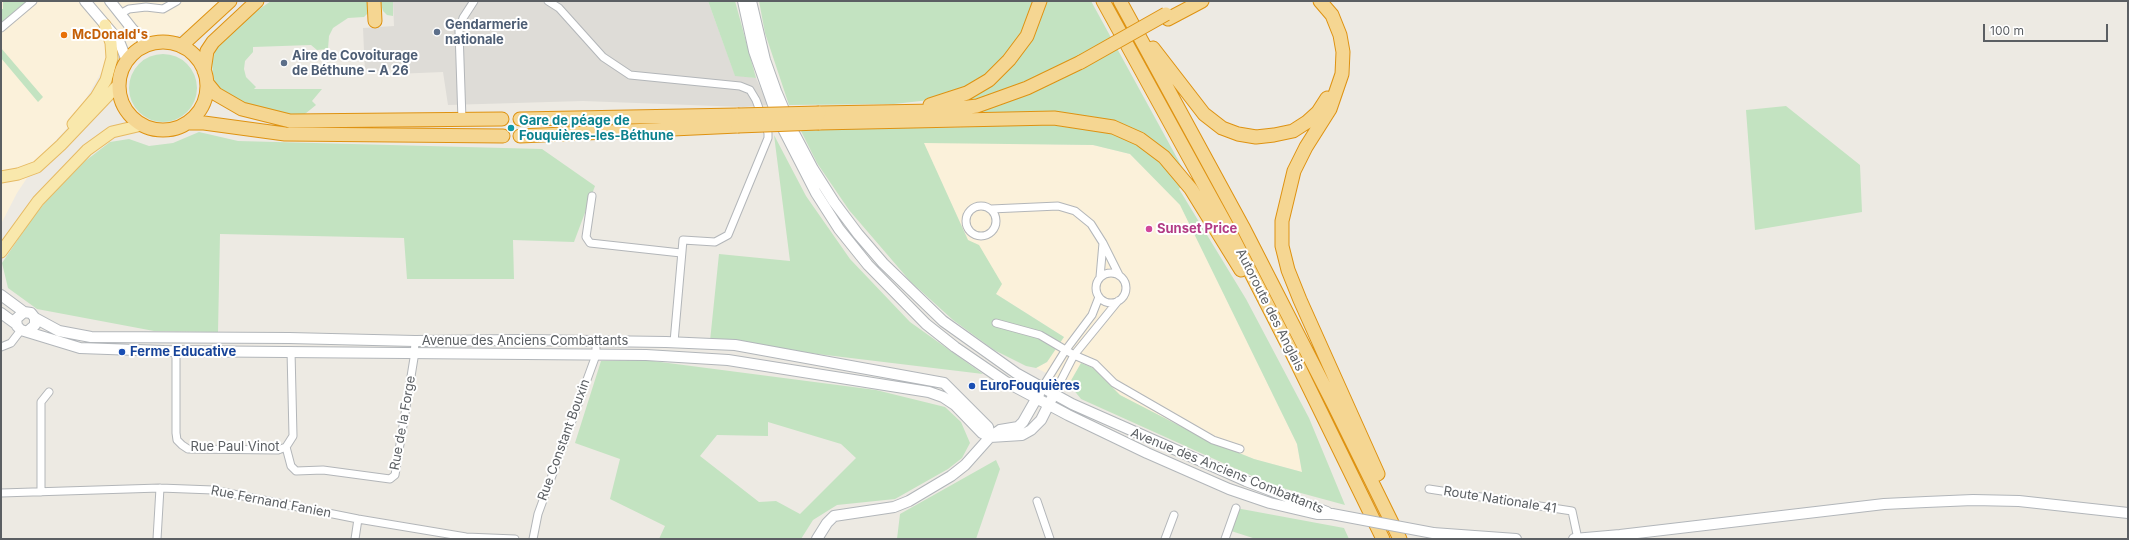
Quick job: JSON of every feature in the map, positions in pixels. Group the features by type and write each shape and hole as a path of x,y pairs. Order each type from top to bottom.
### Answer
{"highway":[{"path":"181,46 230,1"},
{"path":"257,1 213,42 207,51 206,77 206,95 196,116 187,123 176,128 164,130 153,129 142,125 125,109 119,84 121,73 127,61 138,50 160,42 181,46 191,52 199,61 206,77 216,94 242,109 290,121 502,119"},
{"path":"374,1 375,21"},
{"path":"905,116 966,93 989,80 1009,60 1028,36 1040,1"},
{"name":"Autoroute des Anglais","path":"1103,1 1226,225 1294,357 1383,539"},
{"name":"Autoroute des Anglais","path":"1120,1 1243,227 1401,539"},
{"path":"1167,17 1189,1"},
{"path":"905,116 978,110 999,105 1030,93 1167,17 1202,1"},
{"path":"1132,22 1204,114 1222,128 1238,134 1256,137 1274,135 1293,131 1307,122 1318,112 1326,99 1335,75 1336,55 1333,38 1324,19 1311,1"},
{"path":"1320,1 1332,16 1340,35 1343,52 1342,74 1330,109 1306,147 1294,171 1282,221 1282,246 1288,270 1300,300 1386,491 1401,539"},
{"path":"520,119 738,120 905,116 1054,118 1083,121 1113,127 1140,139 1164,157 1191,189 1294,357"},
{"path":"520,136 738,120"},
{"path":"187,123 204,123 285,134 503,136"}],"main road":[{"path":"61,145 72,126 96,97 106,80 112,58 111,43 105,25"},
{"path":"1,177 18,174 37,167 61,145 119,84"},
{"path":"1,252 38,201 87,150 112,132 142,125"}],"street":[{"path":"1,28 33,1"},
{"path":"86,1 119,41 127,61"},
{"path":"110,1 137,34 149,45"},
{"path":"120,14 129,9 146,7 163,9 177,1"},
{"path":"462,120 459,31 463,18 474,1"},
{"path":"548,1 559,8 604,58 630,75 740,86 750,90 756,100 768,132 765,146 728,235 715,242 683,240 674,342"},
{"name":"Avenue des Anciens Combattants","path":"742,1 754,51 778,119 812,187 840,229 868,265 926,324 984,368 1036,399 1147,453 1229,489 1301,511 1317,514 1332,514"},
{"name":"Avenue des Anciens Combattants","path":"751,1 766,60 782,105 812,169 842,213 883,263 943,321 999,362 1054,394 1115,424 1246,481 1332,514"},
{"path":"592,196 586,237 590,243 681,253"},
{"path":"990,437 1022,435 1031,430 1041,420 1074,356 1126,291 1125,282 1119,275 1092,224 1075,211 1058,206 991,209 982,205 972,208 965,220 971,233 981,236 986,235 994,228 996,218 991,209"},
{"path":"817,539 827,523 834,516 894,507 922,494 951,476 965,465 990,437 1000,430 1018,427 1023,422 1065,351 1092,315 1099,297 1096,285 1100,277 1103,243"},
{"path":"1100,277 1109,273 1119,275"},
{"path":"1,295 24,312 31,313 35,318 35,325 22,329 11,344 1,347"},
{"path":"1099,297 1108,303 1118,301"},
{"name":"Avenue des Anciens Combattants","path":"1,312 22,329 80,348 176,351 658,355 728,360 910,388 943,397 955,405 982,433 990,437"},
{"path":"22,329 17,317 24,312"},
{"name":"Avenue des Anciens Combattants","path":"35,318 59,330 90,337 289,338 415,341 596,341 674,342 735,345 944,383 988,427 990,437"},
{"path":"996,323 1040,335 1074,356 1095,364 1114,383 1213,440 1240,449"},
{"name":"Rue de la Forge","path":"286,447 291,466 296,471 323,470 390,479 395,475 415,352 415,341"},
{"name":"Rue Constant Bouxin","path":"533,539 538,514 596,354 596,341"},
{"name":"Rue Paul Vinot","path":"176,351 176,433 177,440 182,445 188,448 278,450 286,447 293,436 290,351"},
{"path":"41,492 40,402 49,392"},
{"path":"157,539 160,488"},
{"name":"Rue Fernand Fanien","path":"1,493 160,488 213,490 358,519 466,537 515,539"},
{"name":"Route Nationale 41","path":"1429,489 1572,511 1578,539"},
{"path":"1037,501 1050,539"},
{"path":"1574,539 1884,504 1934,501 2019,501 2128,513"},
{"path":"1225,539 1236,508"},
{"path":"1332,514 1433,533 1516,539"},
{"path":"1165,539 1174,515"},
{"path":"355,539 358,519"}],"shaded area":[{"path":"1,1 222,1 190,29 175,37 154,38 110,57 72,123 43,154 17,193 1,224"},
{"path":"393,1 708,1 735,75 756,78 768,105 744,107 583,101 448,105 443,72 395,74 392,69 365,73 363,28 394,26"},
{"path":"923,142 1093,145 1130,154 1180,204 1297,444 1302,472 1254,459 1209,441 1120,395 1093,368 1081,363 1069,384 1036,368 1047,362 1064,337 996,294 968,240"}],"green space":[{"path":"3,1 27,1 1,23 1,9 3,9"},
{"path":"271,1 371,1 371,10 364,17 348,18 333,28 329,36 328,49 317,50 311,45 253,47 253,52 245,61 244,69 246,77 256,87 254,89 322,89 312,101 316,105 300,118 234,100 221,91 215,83 212,63 215,51 222,41 248,17"},
{"path":"380,1 393,1 393,16 387,15 383,11"},
{"path":"708,1 735,1 756,78 735,76"},
{"path":"759,1 1091,1 1188,178 1179,189 1246,299 1309,418 1345,505 1275,486 1081,399 1069,384 1081,363 1093,368 1120,395 1209,441 1254,459 1302,472 1297,444 1180,205 1130,154 1093,145 924,143 968,240 979,245 1002,284 996,294 1064,337 1047,362 1036,368 1026,366 994,350 953,320 910,281 849,210 817,163 800,129 977,127 976,100 954,104 930,100 894,104 789,105 765,33"},
{"path":"1,48 43,97 38,102 1,58"},
{"path":"163,54 176,57 187,64 194,75 197,88 194,101 187,112 176,119 163,122 150,119 139,112 132,101 129,88 132,75 139,64 150,57"},
{"path":"1786,106 1860,165 1862,212 1755,230 1746,110"},
{"path":"199,132 238,141 542,149 595,186 574,242 513,240 514,279 407,279 404,238 220,234 218,332 154,331 37,309 8,288 2,263 33,217 63,181 80,165 110,142 129,139 149,146 173,143"},
{"path":"774,135 806,196 850,259 910,322 983,374 710,341 719,254 790,261"},
{"path":"645,360 876,390 945,407 961,422 970,443 962,458 948,469 895,499 837,505 813,520 801,539 659,539 665,526 610,499 620,459 575,443 601,361","holes":["768,422 841,444 856,458 800,514 776,501 759,502 700,456 717,435 768,436"]},
{"path":"996,460 1000,469 976,539 897,539 900,514"},
{"path":"1236,508 1344,528 1349,539 1256,539 1228,530"}],"place":[{"name":"Gendarmerie nationale","path":"437,32"},
{"name":"McDonald's","path":"64,35"},
{"name":"Aire de Covoiturage de Béthune − A 26","path":"284,63"},
{"name":"Gare de péage de Fouquières-les-Béthune","path":"511,128"},
{"name":"Sunset Price","path":"1149,229"},
{"name":"Ferme Educative","path":"122,352"},
{"name":"EuroFouquières","path":"972,386"}]}
